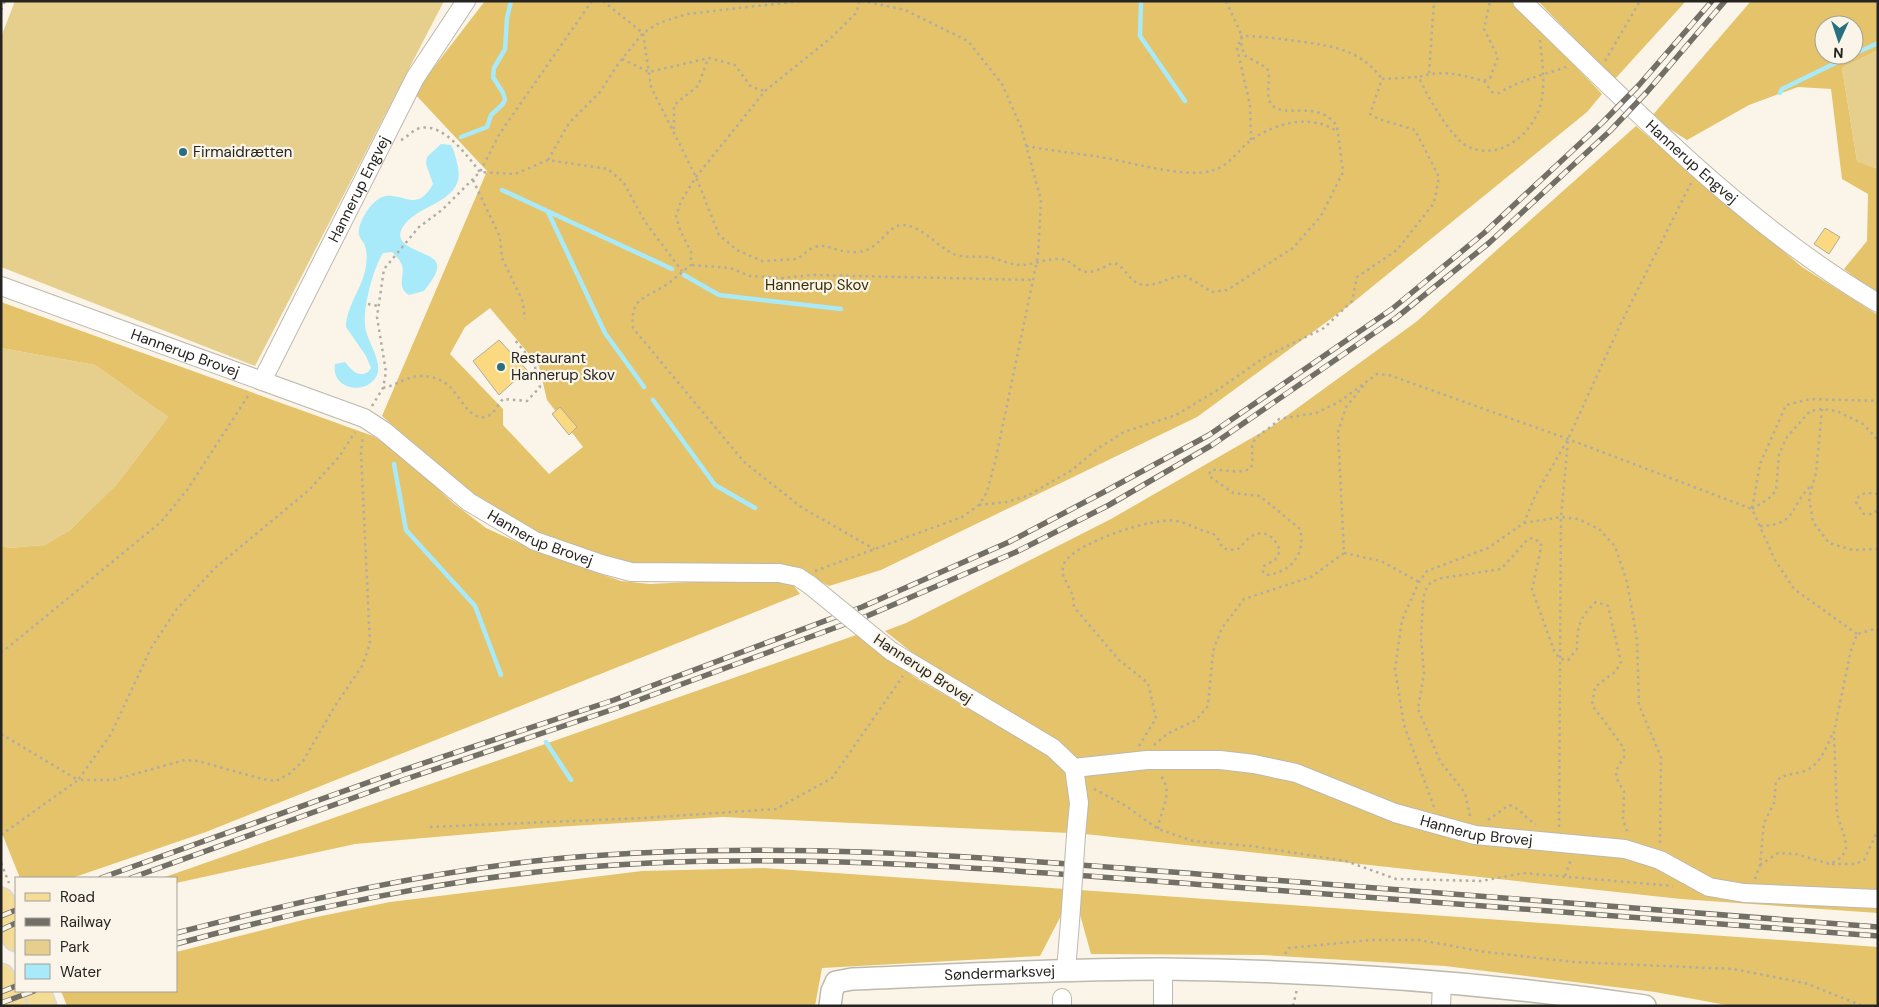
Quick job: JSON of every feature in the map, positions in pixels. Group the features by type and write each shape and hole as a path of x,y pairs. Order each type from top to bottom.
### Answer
{"main road":[{"path":"1,901 15,936"},
{"path":"1,977 13,1006"},
{"path":"37,992 43,1006"}],"street":[{"name":"Hannerup Engvej","path":"262,381 415,78 466,1"},
{"name":"Hannerup Engvej","path":"1522,1 1597,76 1698,168 1798,252 1878,303"},
{"name":"Hannerup Brovej","path":"1,286 364,418 384,431 468,502 535,541 601,564 631,572 779,573 804,581 891,651 1053,748 1076,776 1147,760 1220,760 1254,764 1287,771 1395,813 1475,835 1562,841 1628,850 1660,860 1709,887 1744,893 1878,898"},
{"path":"1066,970 1080,804 1076,776"},
{"path":"1163,969 1163,1006"},
{"name":"Søndermarksvej","path":"830,1006 832,991 836,982 852,979 1066,970 1163,969 1274,972 1442,982 1645,1006"},
{"path":"1441,1006 1442,982"}],"path":[{"path":"1,10 5,1"},
{"path":"1,836 78,780 111,734 151,648 176,610 215,568 309,490 339,457 383,388 386,372 378,306 384,269 406,240 480,172 500,133 592,1"},
{"path":"603,1 643,33 651,87 696,177 719,235 737,250 762,261 798,259 810,248 825,245 837,250 858,253 872,248 895,225 902,224 911,226 944,250 958,255 975,258 986,257 1019,265 1050,259 1061,259 1071,262 1080,270 1087,272 1096,271 1112,262 1124,269 1134,282 1142,285 1149,286 1168,278 1186,276 1212,292 1227,290 1293,248 1321,216 1343,172 1339,133 1332,120 1321,112 1303,109 1281,111 1273,106 1268,96 1269,78 1267,68 1244,55 1241,43 1242,36 1226,1"},
{"path":"548,160 569,123 600,92 622,59 643,33 659,23 687,14 801,1"},
{"path":"691,265 691,252 680,230 676,216 681,201 696,177 765,90 832,37 856,12 861,1 905,10 968,40 1002,84 1021,127 1041,200 1037,263 1034,280 987,492 979,505 962,517 874,549 804,581"},
{"path":"1430,74 1434,1"},
{"path":"1484,81 1490,78 1498,57 1484,30 1490,1"},
{"path":"1597,76 1640,1"},
{"path":"1419,77 1424,91 1465,146 1481,151 1511,146 1529,127 1539,112 1544,75 1537,16"},
{"path":"1242,36 1237,48 1250,105 1251,140"},
{"path":"1242,36 1259,36 1337,46 1356,55 1377,72 1382,80"},
{"path":"622,59 649,72 708,58 735,65 751,87 765,90"},
{"path":"674,133 672,118 674,105 698,86 708,58"},
{"path":"1382,80 1454,73 1484,81 1492,92 1499,93 1517,82 1544,75 1582,60"},
{"path":"979,505 1006,502 1027,496 1072,470 1097,449 1124,432 1176,415 1216,392 1265,357 1324,328 1352,301 1357,277 1397,250 1416,229 1434,203 1439,177 1414,130 1398,123 1374,118 1370,114 1382,80"},
{"path":"1026,146 1182,172 1215,170 1234,157 1251,140 1269,129 1291,122 1308,121 1333,129 1339,133"},
{"path":"385,138 395,142 403,140 422,127 431,128 452,139 480,172 515,174 548,160 608,169 624,183 645,222 682,271"},
{"path":"1524,522 1535,496 1568,439 1622,321 1698,168"},
{"path":"473,180 500,236 502,258 524,302 525,319"},
{"path":"874,549 801,507 744,462 633,328 632,314 641,297 663,286 691,265 730,268 750,276 783,278 812,275 1034,280"},
{"path":"368,304 378,306"},
{"path":"383,388 409,377 424,376 434,378 444,382 471,414 479,417 493,413 503,399 527,401 540,387 536,377 535,364 514,339"},
{"path":"1158,829 1168,791 1167,783 1147,760 1139,754 1138,748 1156,718 1157,712 1148,683 1119,660 1074,607 1073,596 1062,573 1065,561 1072,554 1118,531 1156,521 1175,521 1212,533 1217,536 1222,547 1228,550 1238,549 1250,537 1257,534 1269,534 1274,537 1280,550 1275,560 1264,566 1263,572 1267,575 1289,568 1298,558 1302,536 1300,529 1260,496 1227,490 1209,476 1210,471 1215,469 1235,473 1250,469 1253,465 1252,445 1255,440 1274,427 1279,419 1316,413 1339,402 1377,374 1389,374 1752,509"},
{"path":"1,653 161,522 187,490 247,395 262,381"},
{"path":"1344,553 1338,432 1346,408 1366,381"},
{"path":"1857,634 1794,589 1775,560 1752,509 1760,464 1786,405 1810,399 1878,401"},
{"path":"1752,509 1768,499 1776,491 1779,454 1787,437 1810,412 1822,409 1837,411 1863,424 1878,440"},
{"path":"1822,409 1820,441 1809,498 1813,522 1829,543 1853,550 1878,549"},
{"path":"1,734 78,780 113,780 186,760 198,761 262,779 276,781 290,774 304,761 335,706 362,666 370,644 361,453 364,418"},
{"path":"1551,827 1559,829 1561,517 1568,439"},
{"path":"1760,526 1775,526 1793,515 1803,493 1813,484"},
{"path":"1878,494 1864,492 1858,496 1856,502 1864,514 1871,514 1878,510"},
{"path":"1442,827 1404,725 1396,669 1402,620 1419,582 1427,571 1488,548 1524,522 1561,517 1578,519 1599,529 1615,546 1627,582 1637,639 1639,705 1661,757 1660,860"},
{"path":"1473,820 1468,815 1465,793 1440,761 1418,709 1424,674 1421,638 1425,591 1431,582 1442,578 1501,569 1509,563 1528,539 1533,538 1539,540 1541,548 1532,590 1555,653 1561,659 1568,660 1577,649 1577,628 1586,611 1596,602 1606,604 1615,628 1621,662 1616,672 1595,687 1592,705 1624,748 1624,757 1617,769 1616,777 1624,792 1622,804 1628,832 1628,850"},
{"path":"1147,760 1156,742 1167,734 1196,720 1208,706 1213,651 1222,628 1244,599 1311,577 1344,553 1381,561 1419,582"},
{"path":"1857,634 1878,628"},
{"path":"1830,864 1842,857 1846,848 1846,838 1837,814 1834,732 1850,650 1857,634"},
{"path":"430,827 643,818 776,809 832,778 911,664"},
{"path":"1744,893 1754,884 1760,865 1764,823 1774,803 1776,782 1788,774 1812,768 1821,757 1834,732"},
{"path":"1076,776 1158,829 1193,841 1250,846 1346,861 1396,879 1482,881 1523,873 1656,885 1709,887"},
{"path":"1480,821 1487,820 1509,805 1516,807 1533,823 1542,825"},
{"path":"1760,865 1778,853 1796,854 1830,864 1856,864 1864,860 1878,830"},
{"path":"1274,972 1289,948 1371,940 1419,940 1486,952 1574,962 1733,969 1805,983 1863,1006"}],"green space":[{"name":"Firmaidrætten","path":"15,1 444,1 255,366 1,267 1,37"},
{"name":"Hannerup Skov","path":"485,1 1513,1 1602,94 1587,112 1351,304 1197,417 881,570 829,586 793,568 634,567 559,543 522,526 484,505 382,416 487,171 414,93","holes":["490,308 539,366 547,400 583,447 549,474 503,425 503,409 450,354 465,327"]},
{"path":"1538,1 1686,1 1614,80"},
{"path":"1751,1 1878,1 1878,50 1864,57 1864,15 1814,15 1814,65 1848,65 1842,68 1857,161 1878,169 1878,295 1844,269 1867,241 1868,194 1842,179 1831,89 1798,87 1749,105 1687,140 1651,117"},
{"path":"1878,50 1878,169 1857,161 1842,68 1848,65 1864,65 1864,57"},
{"path":"1636,126 1802,267 1878,315 1878,913 1681,899 1085,834 1083,777 924,662 885,631 906,623 1111,519 1274,425 1416,322"},
{"path":"1,302 373,436 401,454 452,502 486,528 543,554 621,581 650,584 730,580 774,581 793,585 800,594 206,832 75,877 20,877 1,831 1,545 8,548 45,545 70,530 117,484 168,417 95,365 1,348"},
{"path":"1,348 95,365 168,417 117,484 70,530 45,545 8,548 1,545"},
{"path":"859,634 914,677 1048,755 1058,764 1070,781 1073,799 1069,833 723,817 538,828 355,844 178,883 178,877 165,877"},
{"path":"764,868 1065,889 1064,910 1040,956 822,968 815,1006 67,1006 61,992 178,992 178,951 307,919 390,902 642,871"},
{"path":"1080,890 1878,947 1878,1006 1732,1006 1655,992 1445,966 1263,955 1091,954 1079,911"}],"water":[{"path":"441,144 451,145 454,153 458,167 458,178 455,187 441,200 412,217 400,232 401,239 405,244 434,259 437,264 437,271 424,291 409,295 405,292 402,285 403,269 400,261 392,252 383,253 372,280 365,313 366,331 376,356 378,372 374,380 366,386 356,388 347,386 337,378 335,364 345,362 358,374 364,374 371,368 366,356 346,327 349,311 365,273 366,248 359,234 362,220 369,208 380,198 394,196 414,200 427,193 433,184 426,164 427,157"}],"building":[{"path":"1825,228 1840,237 1829,254 1814,244"},
{"name":"Restaurant Hannerup Skov","path":"499,340 528,371 499,395 473,361"},
{"path":"560,407 577,427 569,435 552,414"}],"waterway":[{"path":"461,137 487,127 491,115 505,100 493,77 494,68 505,49 507,18 511,1"},
{"path":"1141,1 1140,36 1185,101"},
{"path":"1864,49 1878,43"},
{"path":"1780,93 1782,89 1831,65"},
{"path":"502,190 672,269"},
{"path":"548,212 605,333 644,387"},
{"path":"684,275 719,295 841,309"},
{"path":"653,400 715,485 755,508"},
{"path":"394,464 406,530 475,606 501,675"},
{"path":"546,742 571,780"}],"railway":[{"path":"104,877 400,771 614,700 862,607 1009,542 1209,435 1392,309 1484,233 1602,123 1639,85 1712,1"},
{"path":"134,877 403,780 617,708 867,616 1016,552 1109,505 1212,445 1396,318 1489,243 1610,131 1647,92 1725,1"},
{"path":"178,932 320,898 466,870 564,858 726,850 887,853 1048,862 1878,927"},
{"path":"178,943 352,902 470,881 590,867 726,861 879,863 1032,872 1878,936"},
{"path":"1,916 15,910"},
{"path":"1,930 15,923"},
{"path":"1,992 15,986"},
{"path":"1,1003 31,992"}],"place":[{"name":"Firmaidrætten","path":"183,152"},
{"name":"Restaurant Hannerup Skov","path":"501,367"}]}
